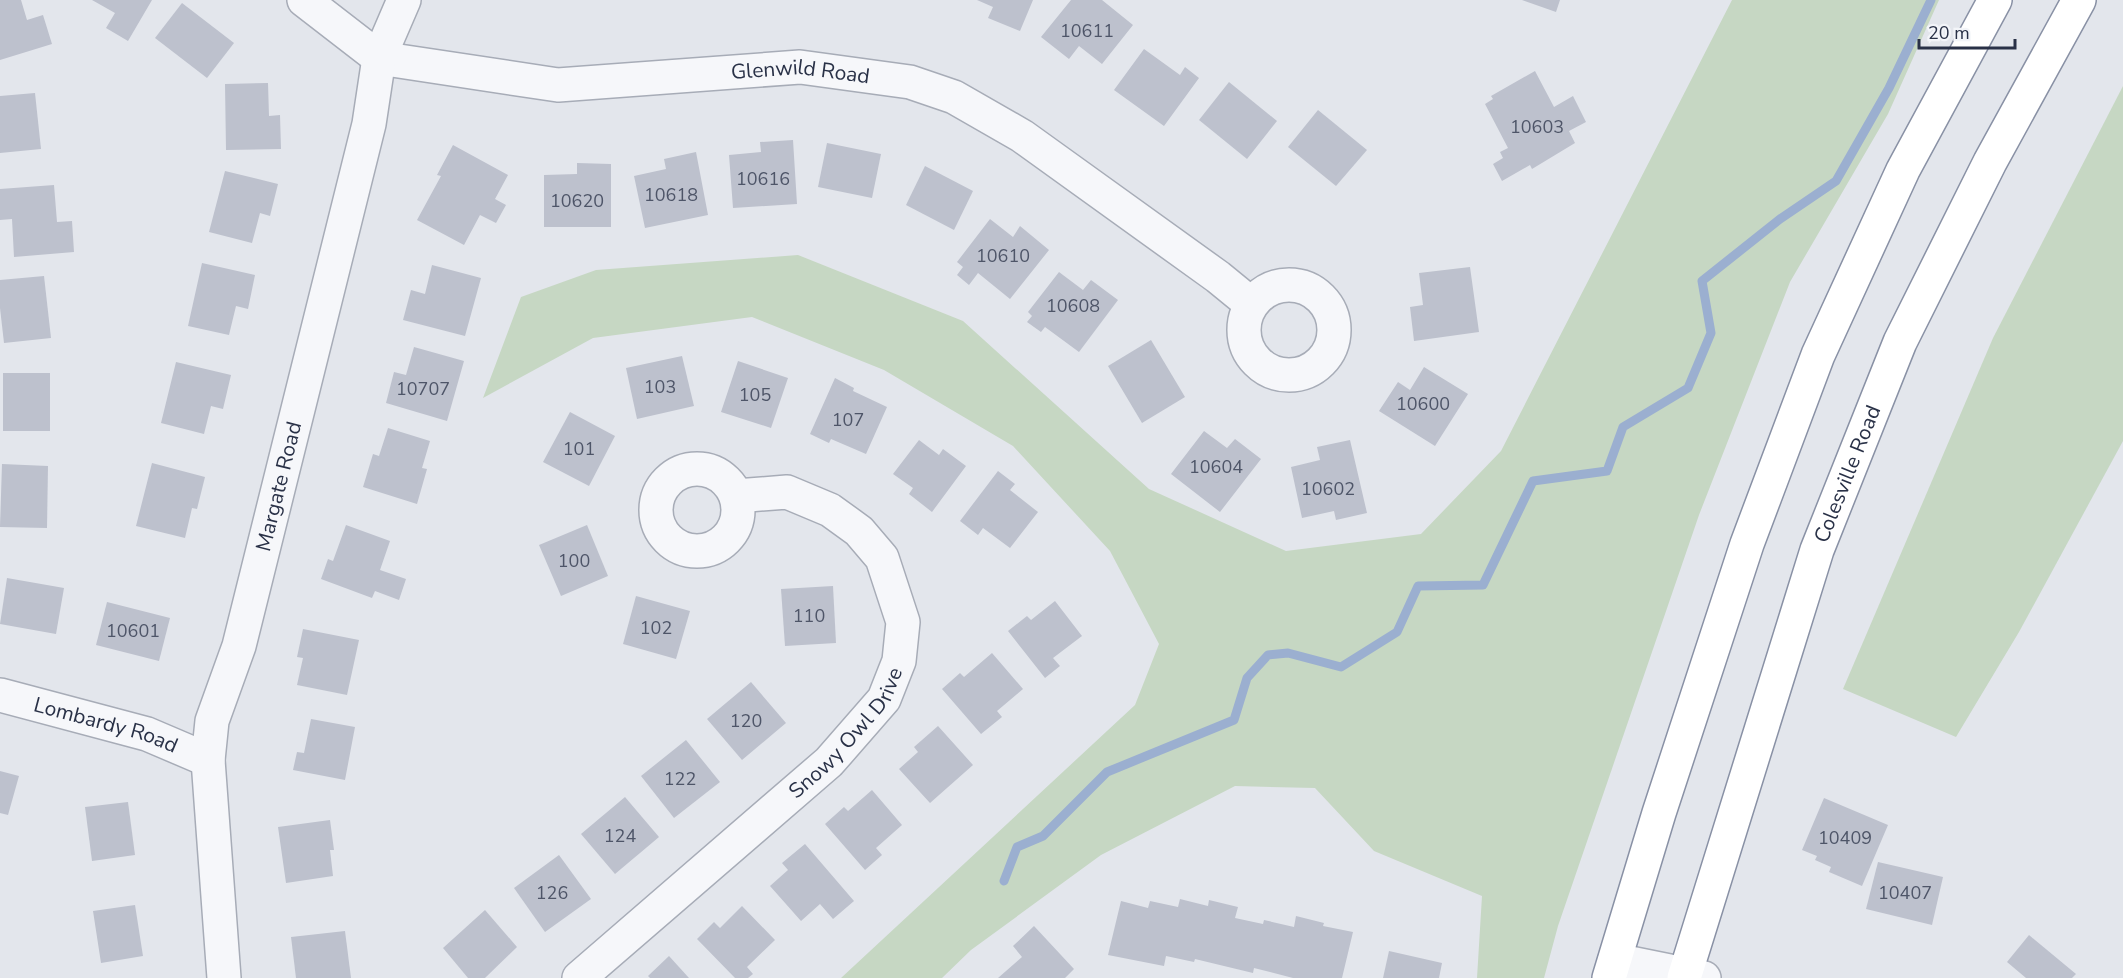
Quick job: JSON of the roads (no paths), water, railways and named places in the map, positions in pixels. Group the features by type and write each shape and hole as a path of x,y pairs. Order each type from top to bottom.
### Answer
{"highway":[{"path":"1612,969 1659,813 1747,544 1818,355 1904,170 1995,0"},
{"name":"Colesville Road","path":"1691,977 1825,528 1900,342 1990,162 2079,0"}],"street":[{"name":"Glenwild Road","path":"304,0 379,58 558,85 800,67 910,82 954,97 1022,136 1251,304"},
{"name":"Margate Road","path":"224,978 208,760 212,721 239,646 369,124 379,58 404,0"},
{"name":"Snowy Owl Drive","path":"579,978 829,762 884,699 899,661 903,622 882,558 860,531 830,510 788,492 736,496"},
{"name":"Lombardy Road","path":"0,694 147,734 208,760"},
{"path":"1612,969 1691,977"}],"waterway":[{"path":"1004,881 1017,847 1043,836 1107,772 1234,720 1247,678 1268,655 1288,653 1341,667 1397,632 1418,586 1483,585 1533,481 1607,471 1623,427 1688,388 1711,333 1702,281 1780,219 1836,181 1889,88 1931,0"}]}
